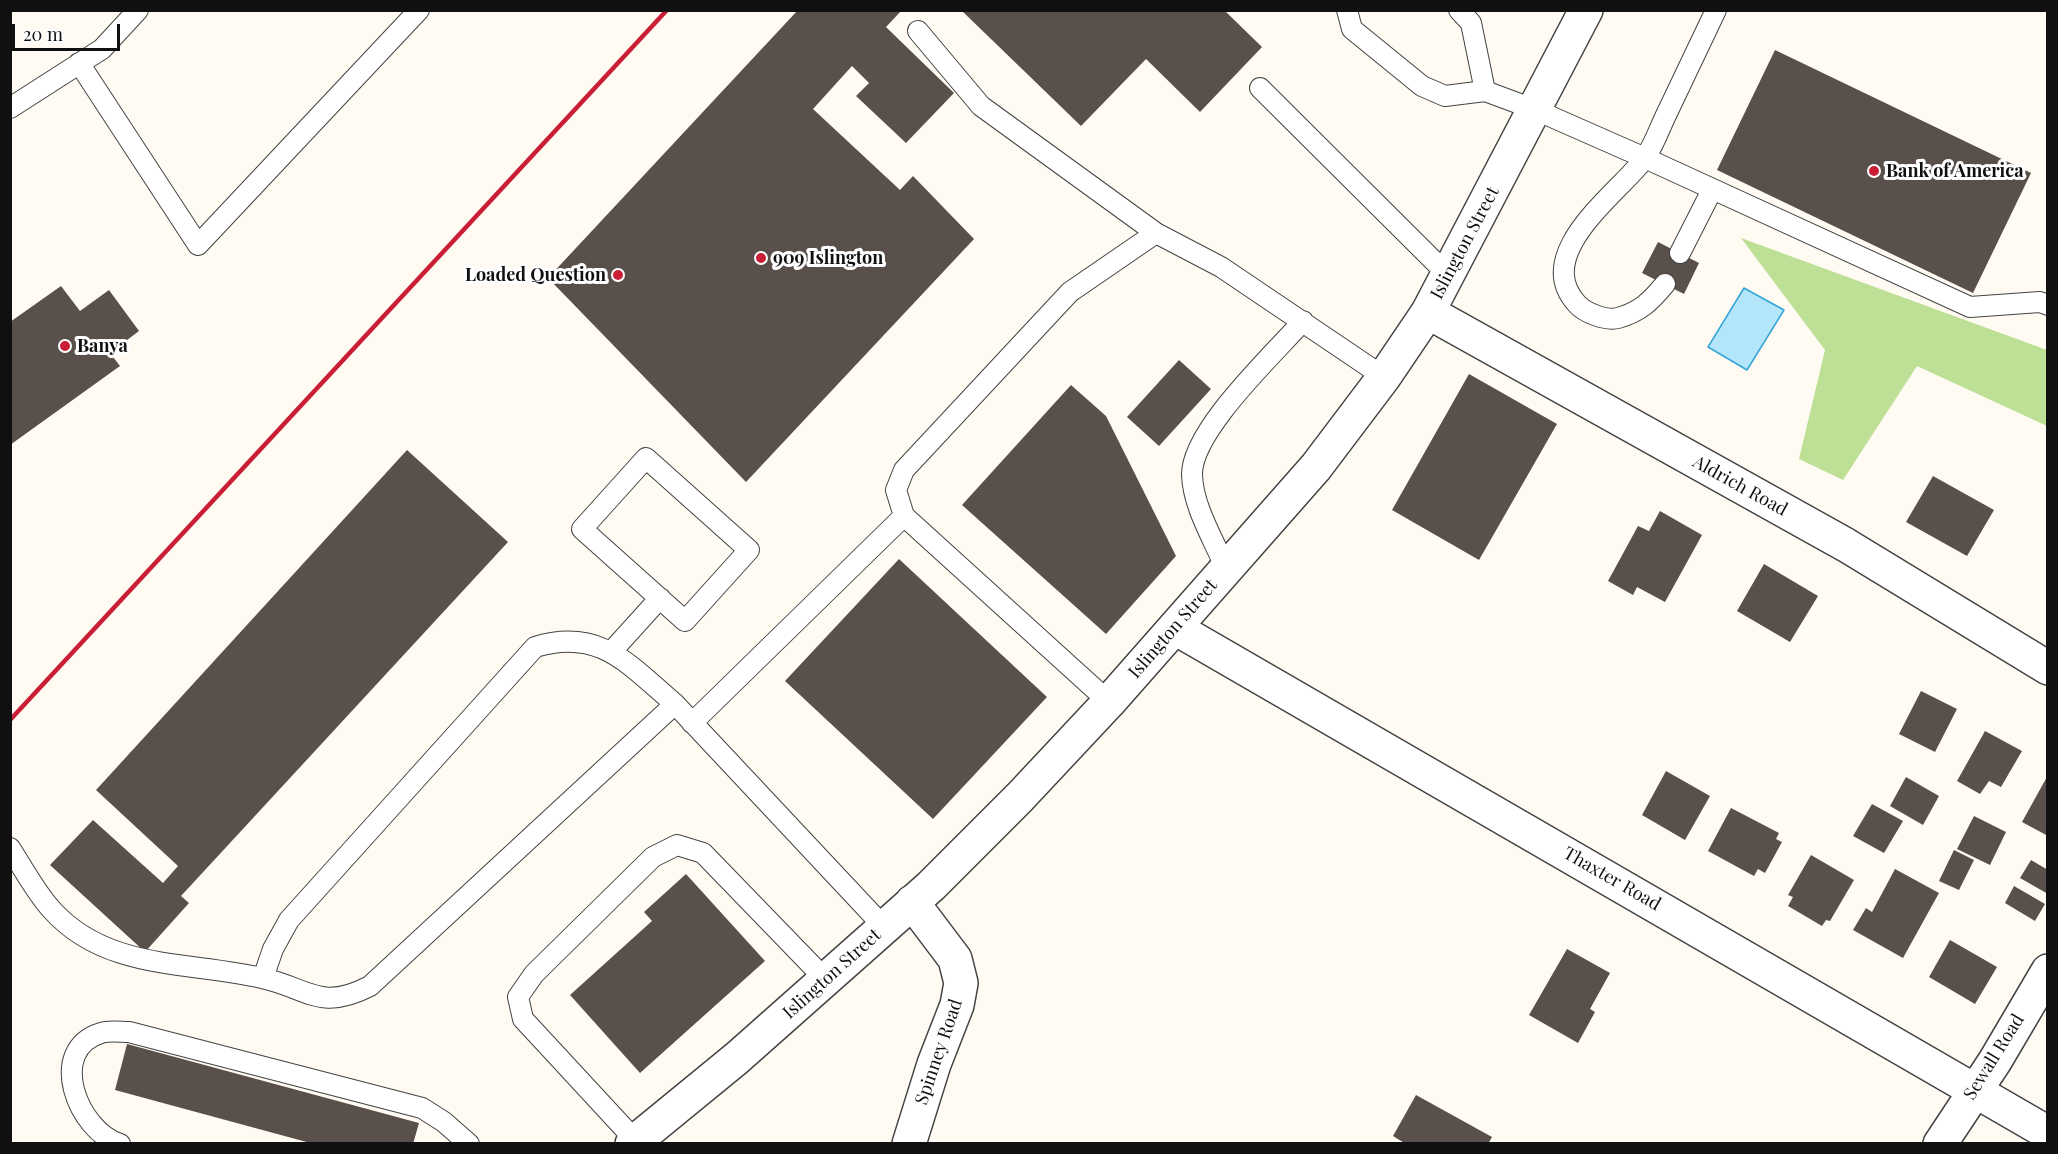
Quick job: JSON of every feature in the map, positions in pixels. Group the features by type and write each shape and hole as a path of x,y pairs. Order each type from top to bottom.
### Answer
{"street":[{"name":"Islington Street","path":"634,1142 737,1058 826,980 912,902 1020,797 1109,702 1316,467 1384,377 1428,312 1536,111 1586,10"},
{"name":"Aldrich Road","path":"1428,312 1846,545 2048,668"},
{"name":"Thaxter Road","path":"1175,628 1976,1089 2048,1133"},
{"name":"Spinney Road","path":"909,1143 934,1064 957,1005 961,983 955,959 912,902"},
{"name":"Sewall Road","path":"1940,1143 2048,971"}],"lane":[{"path":"10,108 102,50 138,10"},
{"path":"79,63 198,245 419,10"},
{"path":"1347,10 1352,29 1422,86 1445,96 1485,91 1536,111 1645,158 1970,307 2040,302 2048,305"},
{"path":"1459,10 1471,23 1485,91"},
{"path":"1665,284 1647,305 1633,314 1614,319 1596,315 1577,304 1566,286 1563,264 1572,244 1602,202 1645,158 1716,10"},
{"path":"918,31 981,106 1156,233 1221,267 1384,377"},
{"path":"1260,88 1449,276"},
{"path":"1680,253 1712,190"},
{"path":"1109,702 904,516 897,490 904,470 1070,292 1156,233"},
{"path":"1226,569 1199,506 1192,474 1198,447 1215,421 1303,321"},
{"path":"646,458 749,549 685,621 660,598 582,529 646,458"},
{"path":"692,723 904,516"},
{"path":"612,651 660,598"},
{"path":"263,978 273,949 289,920 535,647 559,639 581,641 612,651 675,704 884,927"},
{"path":"10,848 51,909 81,933 112,952 171,966 263,978 300,993 328,999 351,995 370,986 675,704"},
{"path":"634,1142 523,1019 518,997 534,974 653,857 677,845 703,853 826,980"},
{"path":"120,1143 108,1140 93,1127 79,1107 71,1080 73,1061 83,1042 102,1032 129,1032 422,1108 444,1122 469,1143"}],"green space":[{"path":"1741,238 2047,350 2047,426 1917,366 1843,480 1799,459 1825,350"}],"water":[{"path":"1744,288 1784,310 1747,370 1708,347"}],"building":[{"name":"909 Islington","path":"798,10 902,10 886,27 954,93 906,143 856,96 869,83 852,66 813,109 900,190 913,176 974,239 746,482 548,278"},
{"path":"961,10 1224,10 1262,47 1200,112 1146,59 1081,126"},
{"name":"Bank of America","path":"1775,50 2031,173 1973,293 1717,170"},
{"path":"1658,242 1699,263 1684,294 1642,273"},
{"path":"61,286 80,311 109,290 139,331 110,353 120,366 10,445 10,322"},
{"path":"1179,360 1211,389 1159,446 1127,417"},
{"path":"1469,374 1557,424 1479,560 1392,510"},
{"path":"1071,385 1106,416 1176,556 1106,634 962,505"},
{"path":"407,450 508,542 181,896 189,903 145,952 50,865 93,820 163,883 178,866 96,790"},
{"path":"1933,476 1994,510 1967,556 1906,522"},
{"path":"1660,511 1702,535 1665,602 1637,587 1633,595 1608,581 1638,526 1649,531"},
{"path":"899,559 1047,697 933,819 785,681"},
{"path":"1764,564 1818,596 1790,642 1737,611"},
{"path":"1921,691 1957,709 1935,752 1899,734"},
{"path":"1985,731 2022,751 2001,787 1989,781 1980,794 1957,781"},
{"path":"1666,771 1710,796 1685,840 1642,815"},
{"path":"2048,775 2048,836 2022,822"},
{"path":"1906,777 1939,796 1923,825 1890,806"},
{"path":"1872,804 1903,821 1884,853 1853,836"},
{"path":"1731,808 1779,833 1776,839 1782,842 1765,873 1758,869 1754,876 1708,851"},
{"path":"1974,816 2006,832 1990,865 1957,849"},
{"path":"1954,850 1974,860 1959,890 1939,881"},
{"path":"1811,855 1854,880 1830,921 1826,920 1822,926 1788,906 1793,897 1788,895"},
{"path":"2031,860 2048,870 2048,894 2020,878"},
{"path":"1895,869 1939,893 1903,958 1853,930 1866,908 1872,912"},
{"path":"686,874 765,961 640,1073 570,995 652,921 644,912"},
{"path":"2014,886 2045,904 2035,921 2005,903"},
{"path":"1950,940 1997,967 1975,1004 1929,977"},
{"path":"1567,949 1610,973 1590,1009 1595,1012 1578,1043 1529,1015"},
{"path":"127,1044 419,1123 413,1144 314,1144 115,1090"},
{"path":"1416,1095 1492,1137 1488,1144 1406,1144 1393,1136"}],"railway":[{"path":"10,720 667,10"}],"place":[{"name":"Bank of America","path":"1874,171"},
{"name":"909 Islington","path":"761,258"},
{"name":"Loaded Question","path":"618,275"},
{"name":"Banya","path":"65,346"}]}
